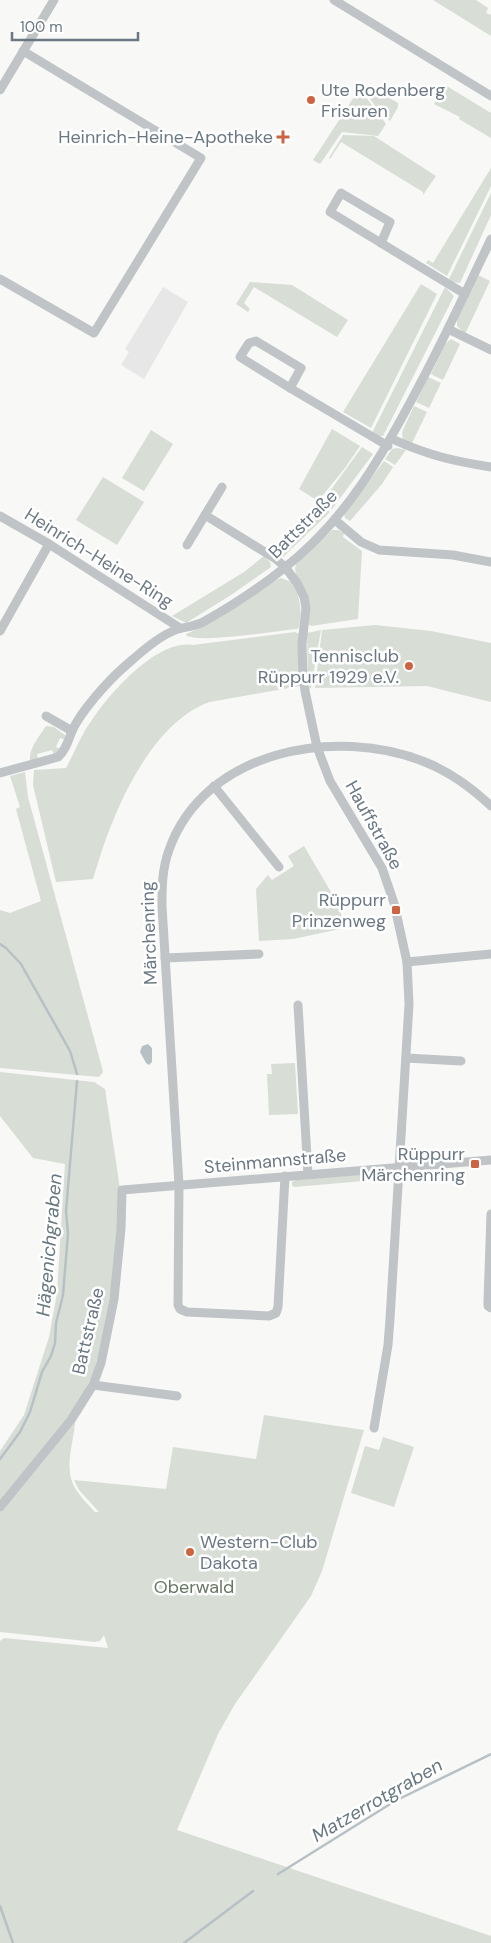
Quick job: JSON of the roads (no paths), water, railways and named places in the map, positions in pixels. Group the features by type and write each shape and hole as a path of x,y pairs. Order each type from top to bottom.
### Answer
{"street":[{"path":"0,90 54,0"},
{"path":"334,0 491,96"},
{"path":"0,279 94,333 201,158 23,51"},
{"path":"380,243 390,222 341,192 330,212 380,243 465,294"},
{"name":"Battstraße","path":"0,774 58,757 64,750 72,731 96,697 122,668 151,645 180,628 188,628 204,622 264,583 285,567 335,520 390,443 491,239"},
{"path":"448,329 491,350"},
{"path":"290,388 301,368 256,341 249,342 240,357 290,388 390,443 440,458 491,467"},
{"path":"187,545 222,487"},
{"name":"Hauffstraße","path":"205,515 267,552 285,567 301,589 306,608 302,657 304,684 317,747 330,781 382,868 394,903 407,962 409,998 388,1345 374,1428"},
{"name":"Heinrich-Heine-Ring","path":"0,516 50,544 180,628"},
{"path":"335,520 361,542 378,550 453,555 491,562"},
{"path":"0,631 50,544"},
{"path":"46,716 72,731"},
{"name":"Märchenring","path":"285,1176 278,1307 276,1313 270,1316 187,1312 180,1309 178,1305 179,1185 162,892 166,860 183,820 195,804 214,786 236,772 279,754 317,747 354,746 381,749 426,762 452,776 491,806"},
{"path":"214,786 279,867"},
{"path":"165,958 258,954"},
{"path":"407,962 491,954"},
{"path":"298,1005 308,1174"},
{"path":"406,1058 461,1061"},
{"name":"Steinmannstraße","path":"122,1190 491,1160"},
{"name":"Battstraße","path":"0,1508 71,1420 93,1385 100,1364 114,1299 121,1229 122,1190"},
{"path":"491,1214 488,1302 488,1306 491,1308"},
{"path":"93,1385 177,1396"}],"waterway":[{"name":"Hägenichgraben","path":"0,944 21,964 70,1051 77,1074"},
{"name":"Hägenichgraben","path":"0,1459 20,1432 30,1412 42,1372 51,1356 55,1343 56,1323 63,1295 68,1233 66,1211 77,1081"},
{"name":"Matzerrotgraben","path":"278,1874 395,1801 491,1754"},
{"name":"Matzerrotgraben","path":"184,1943 253,1891"},
{"path":"0,1906 13,1943"}],"place":[{"name":"Ute Rodenberg Frisuren","path":"311,100"},
{"name":"Heinrich-Heine-Apotheke","path":"283,137"},
{"name":"Tennisclub Rüppurr 1929 e.V.","path":"409,666"},
{"name":"Rüppurr Prinzenweg","path":"396,910"},
{"name":"Rüppurr Märchenring","path":"475,1164"},
{"name":"Western-Club Dakota","path":"190,1552"}],"park label":[{"name":"Oberwald","path":"194,1587"}]}
